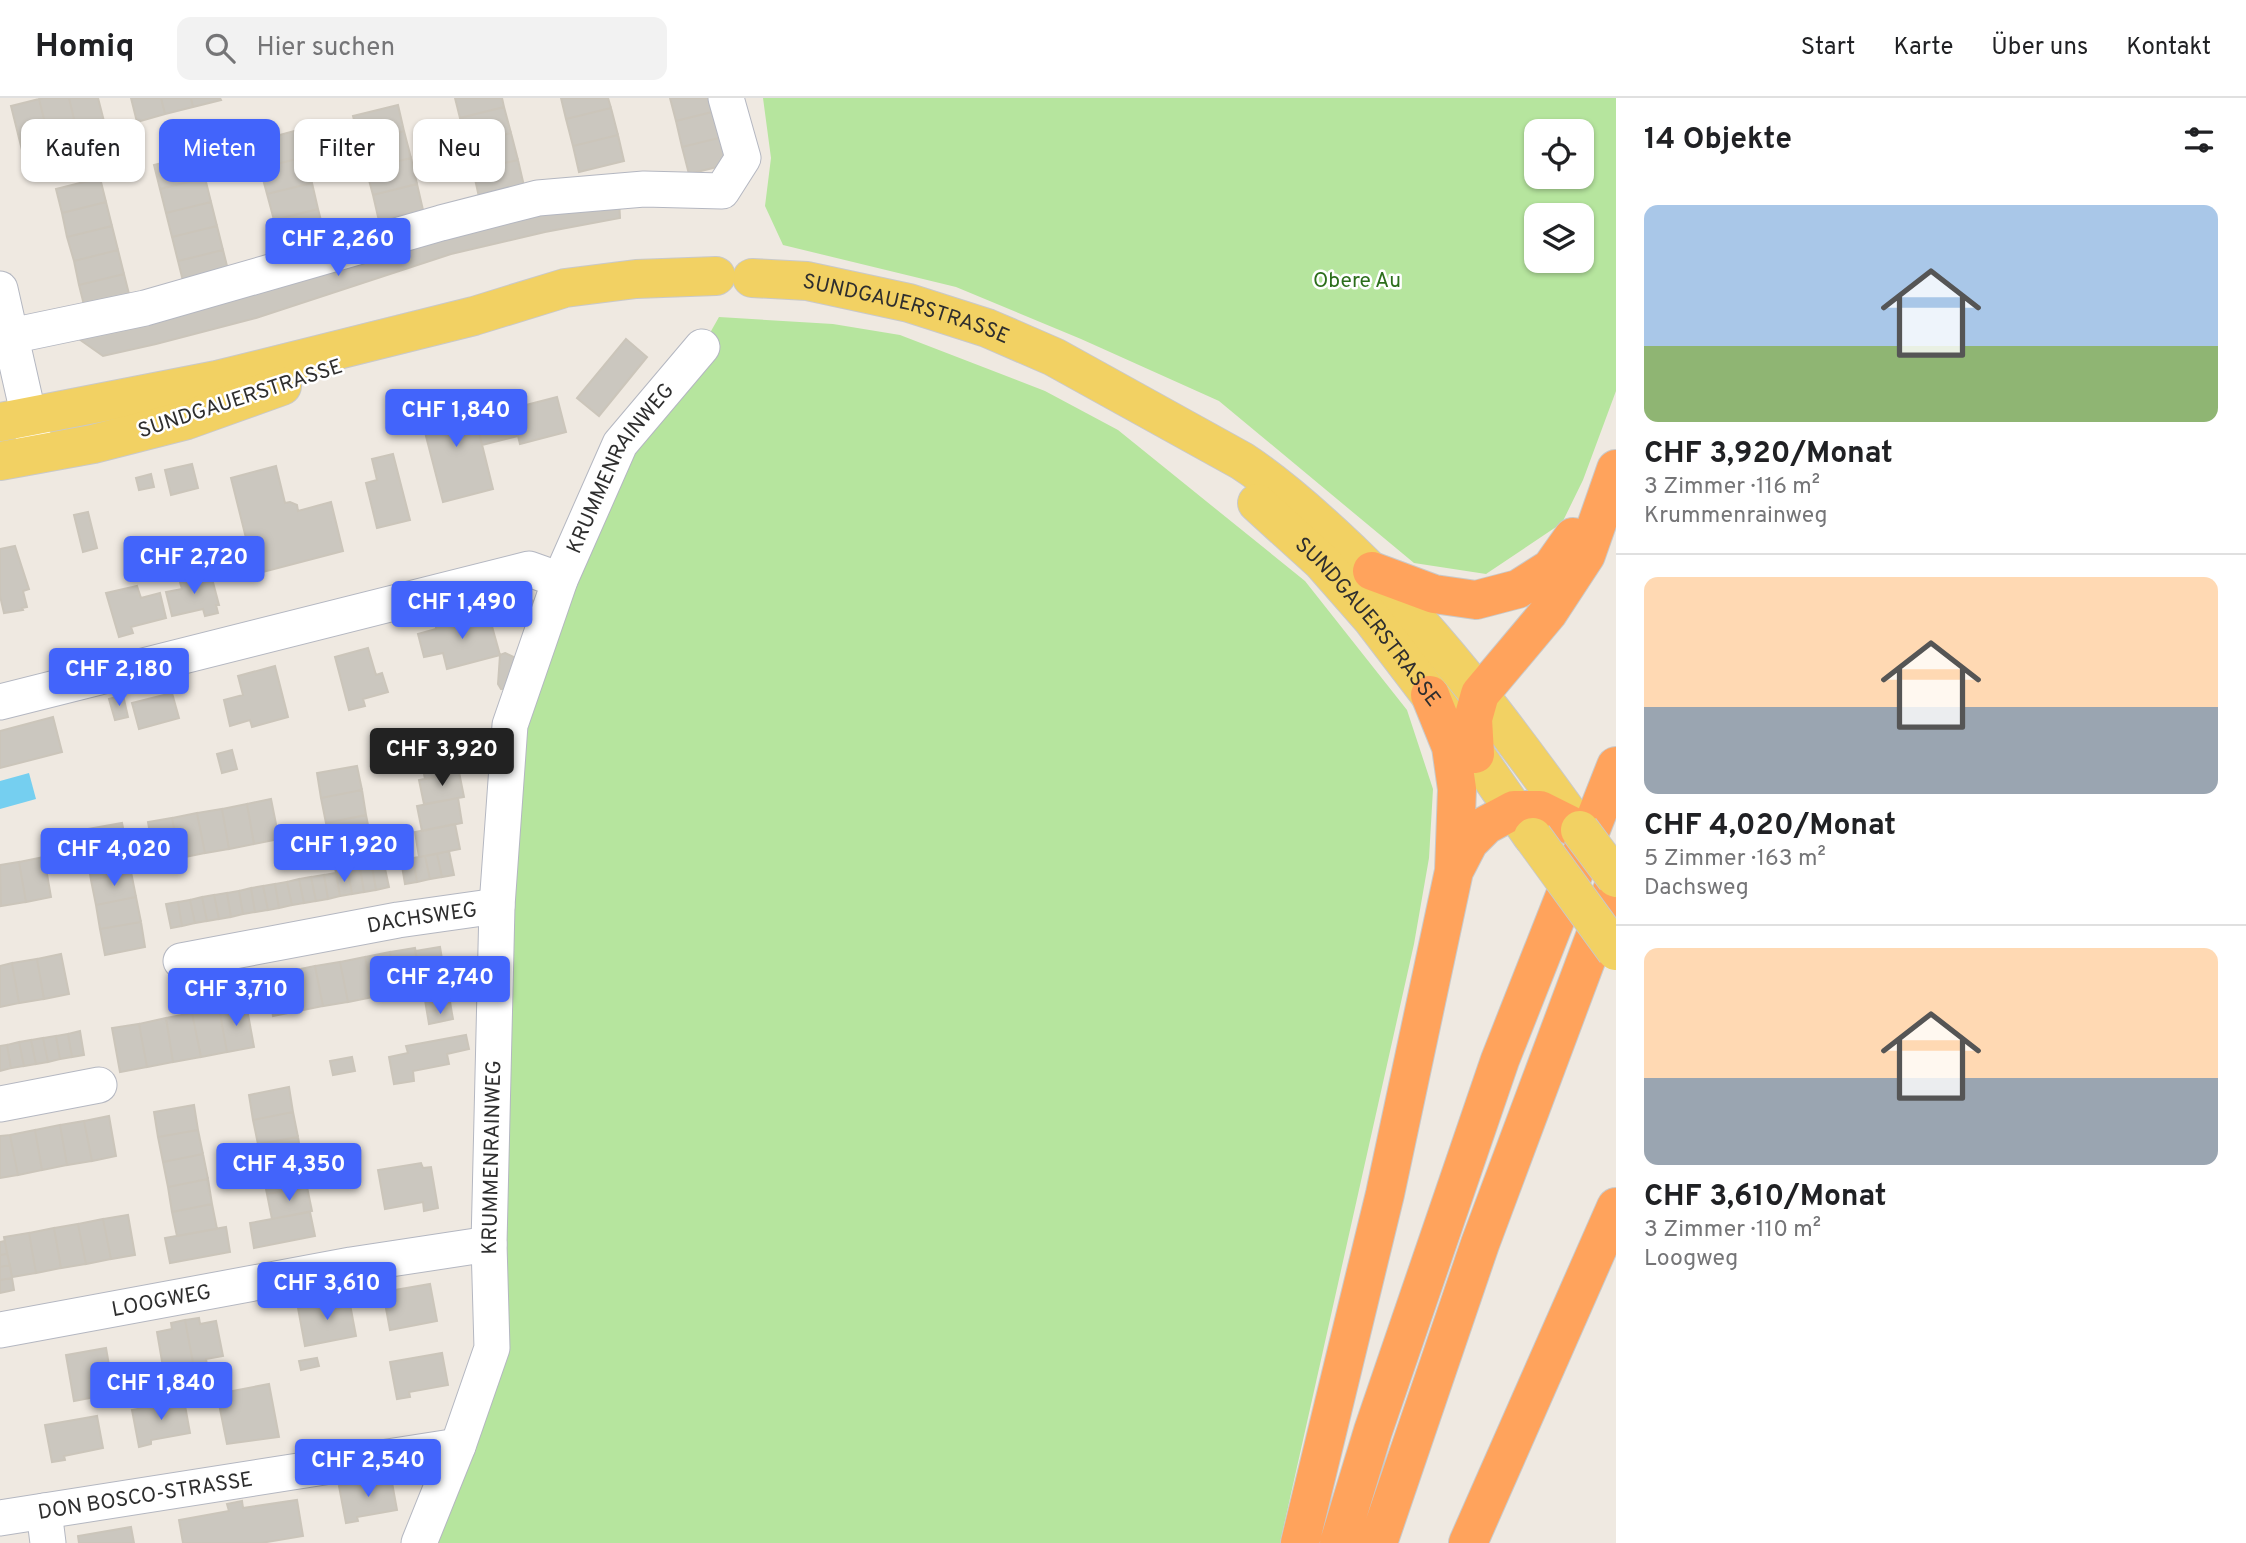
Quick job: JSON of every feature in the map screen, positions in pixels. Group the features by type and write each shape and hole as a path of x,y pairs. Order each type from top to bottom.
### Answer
{"highway":[{"path":"1372,571 1434,594 1476,600 1518,589 1551,568 1615,471"},
{"path":"1475,754 1473,719 1480,694 1548,613 1586,555 1615,471"},
{"path":"1300,1543 1385,1194 1454,871 1457,789 1451,747 1430,695"},
{"path":"1339,1543 1373,1431 1500,1060 1616,766"},
{"path":"1454,871 1469,842 1486,825 1534,811 1580,830"},
{"path":"1378,1543 1480,1244 1616,879"},
{"path":"1468,1543 1616,1207"}],"main road":[{"name":"SUNDGAUERSTRASSE","path":"0,461 93,444 187,420 474,316 565,288 636,279 734,277 807,281 909,303 987,328 1054,357 1260,473 1372,571 1480,694 1534,811 1616,951"},
{"name":"SUNDGAUERSTRASSE","path":"14,420 217,380 474,316"},
{"name":"SUNDGAUERSTRASSE","path":"1054,357 1249,495 1322,562 1372,619 1475,754 1534,811"},
{"path":"1580,830 1616,879"}],"street":[{"path":"11,336 145,309 440,223 538,198 644,189 722,191 743,158 726,98"},
{"path":"0,289 11,336 14,420 37,454"},
{"name":"KRUMMENRAINWEG","path":"419,1543 458,1446 492,1348 489,1244 497,906 510,724 560,580 620,444 702,346"},
{"path":"0,702 529,569 560,580"},
{"name":"DACHSWEG","path":"181,961 398,920 497,906"},
{"path":"0,1104 99,1085"},
{"name":"LOOGWEG","path":"0,1330 351,1265 489,1244"},
{"name":"DON BOSCO-STRASSE","path":"0,1518 46,1527 458,1446"}],"green space":[{"name":"Obere Au","path":"763,98 1616,98 1616,391 1583,480 1562,523 1486,574 1414,563 1219,401 956,287 783,245 765,206 771,158"},
{"path":"719,317 833,324 900,335 1045,391 1118,430 1305,581 1407,710 1433,789 1429,858 1414,944 1280,1543 419,1543 492,1348 510,725 620,444 702,347"}],"water":[{"path":"29,773 36,799 0,809 0,781"}],"building":[{"path":"69,98 74,119 44,119 39,99"},
{"path":"69,98 98,98 103,119 74,119"},
{"path":"131,98 161,98 165,114 145,120 136,119"},
{"path":"161,98 191,98 193,107 165,114"},
{"path":"191,98 220,98 221,100 193,107"},
{"path":"455,98 502,98 504,107 460,118"},
{"path":"561,98 608,98 611,108 566,119"},
{"path":"670,98 717,98 720,110 676,121"},
{"path":"39,99 44,119 21,119 21,146 11,106"},
{"path":"398,105 404,131 399,132 399,119 354,119 353,116"},
{"path":"504,107 511,133 505,134 505,119 460,118"},
{"path":"611,108 618,135 573,146 566,119"},
{"path":"720,110 727,136 682,147 676,121"},
{"path":"294,131 294,160 280,163 280,135"},
{"path":"404,131 411,158 399,161 399,132"},
{"path":"511,133 518,160 505,163 505,134"},
{"path":"618,135 624,161 579,172 573,146"},
{"path":"727,136 733,163 689,174 682,147"},
{"path":"411,158 413,182 417,184 373,195 370,182 399,182 399,161"},
{"path":"294,160 294,182 312,183 267,194 264,182 280,182 280,163"},
{"path":"518,160 524,186 479,197 476,182 505,182 505,163"},
{"path":"159,164 159,182 189,182 160,189 154,165"},
{"path":"84,182 101,182 106,202 62,213 56,189"},
{"path":"189,182 206,182 211,202 166,213 160,189"},
{"path":"312,183 318,209 274,220 267,194"},
{"path":"417,184 423,210 379,221 373,195"},
{"path":"619,199 620,218 451,254 256,318 156,344 103,356 76,337 542,208"},
{"path":"106,202 112,226 67,237 62,213"},
{"path":"211,202 217,226 172,237 166,213"},
{"path":"318,209 325,236 280,246 274,220"},
{"path":"112,226 118,250 74,261 67,237"},
{"path":"217,226 223,250 178,261 172,237"},
{"path":"118,250 124,274 79,285 74,261"},
{"path":"223,250 229,274 184,285 178,261"},
{"path":"124,274 130,298 85,309 79,285"},
{"path":"626,339 647,357 599,416 577,398"},
{"path":"470,396 493,489 443,502 419,409"},
{"path":"557,397 566,432 520,444 518,436 482,445 476,420 508,411 507,405 525,400 526,405"},
{"path":"393,454 410,520 377,528 366,483 377,480 372,459"},
{"path":"192,464 198,488 171,495 165,470"},
{"path":"276,466 285,503 297,505 298,511 331,502 343,551 255,574 231,478"},
{"path":"151,474 154,487 139,490 136,478"},
{"path":"88,512 97,548 83,552 74,515"},
{"path":"15,546 29,589 23,591 27,607 4,613 0,596 0,549"},
{"path":"210,571 219,605 216,605 218,613 205,616 203,609 172,616 166,592 182,589 179,579"},
{"path":"137,586 141,598 160,593 166,618 131,627 133,633 119,637 106,593"},
{"path":"518,595 534,601 525,626 509,621"},
{"path":"488,612 500,655 447,669 443,653 424,657 418,634 436,629 436,626"},
{"path":"368,648 376,675 382,673 388,692 363,699 365,706 349,710 335,657"},
{"path":"505,653 518,659 508,689 501,689 498,684 500,655"},
{"path":"275,666 288,717 252,727 250,720 230,726 224,700 243,695 238,676"},
{"path":"172,693 179,718 139,729 132,703"},
{"path":"123,695 128,717 115,720 109,699"},
{"path":"53,717 62,752 0,768 0,731"},
{"path":"469,733 471,745 461,746 465,771 425,779 420,754 447,749 444,737"},
{"path":"232,750 237,769 222,773 217,754"},
{"path":"357,766 362,790 321,798 317,773"},
{"path":"459,772 464,797 424,804 419,780"},
{"path":"362,790 366,815 326,823 321,798"},
{"path":"458,798 462,823 422,831 417,806"},
{"path":"271,799 279,839 254,844 247,804"},
{"path":"247,804 254,844 229,849 222,809"},
{"path":"222,809 229,849 205,853 197,813"},
{"path":"197,813 205,853 180,858 172,818"},
{"path":"366,815 371,840 331,847 326,823"},
{"path":"172,818 180,858 155,862 148,822"},
{"path":"122,823 127,847 87,855 82,830"},
{"path":"455,824 460,849 419,857 415,832"},
{"path":"371,840 376,865 336,873 331,847"},
{"path":"127,847 131,872 91,880 87,855"},
{"path":"449,851 454,875 442,877 437,854"},
{"path":"437,854 442,877 430,879 425,856"},
{"path":"425,856 430,879 417,882 413,858"},
{"path":"44,857 51,897 26,902 19,862"},
{"path":"413,858 417,882 405,884 401,860"},
{"path":"19,862 26,902 1,906 0,865"},
{"path":"384,864 389,887 376,890 372,866"},
{"path":"372,866 376,890 364,892 360,868"},
{"path":"360,868 364,892 352,894 348,871"},
{"path":"348,871 352,894 340,896 336,873"},
{"path":"131,872 136,897 96,905 91,880"},
{"path":"336,873 340,896 328,899 324,875"},
{"path":"324,875 328,899 316,901 311,877"},
{"path":"311,877 316,901 304,903 299,879"},
{"path":"299,879 304,903 292,905 287,882"},
{"path":"287,882 292,905 279,908 275,884"},
{"path":"275,884 279,908 268,910 263,886"},
{"path":"263,886 268,910 255,912 251,888"},
{"path":"251,888 255,912 243,914 239,891"},
{"path":"239,891 243,914 231,917 227,893"},
{"path":"227,893 231,917 219,919 214,895"},
{"path":"214,895 219,919 207,921 202,897"},
{"path":"136,897 141,922 100,929 96,905"},
{"path":"202,897 207,921 195,923 190,900"},
{"path":"190,900 195,923 182,926 178,902"},
{"path":"178,902 182,926 171,928 166,904"},
{"path":"141,922 145,947 105,955 100,929"},
{"path":"440,947 442,959 418,963 415,951"},
{"path":"415,948 422,988 397,992 390,952"},
{"path":"390,952 397,992 373,997 365,957"},
{"path":"61,954 69,994 44,999 37,959"},
{"path":"365,957 373,997 348,1002 340,962"},
{"path":"37,959 44,999 19,1003 12,963"},
{"path":"442,959 445,971 420,975 418,963"},
{"path":"340,962 348,1002 323,1006 315,966"},
{"path":"12,963 19,1003 0,1007 0,966"},
{"path":"315,966 323,1006 298,1011 291,971"},
{"path":"291,971 298,1011 273,1016 266,976"},
{"path":"445,971 447,983 422,988 420,975"},
{"path":"447,983 449,995 425,1000 422,988"},
{"path":"449,995 451,1008 427,1012 425,1000"},
{"path":"246,1003 254,1047 227,1052 219,1008"},
{"path":"219,1008 227,1052 201,1057 192,1013"},
{"path":"451,1008 453,1019 429,1024 427,1012"},
{"path":"192,1013 201,1057 173,1062 166,1018"},
{"path":"166,1018 173,1062 147,1067 139,1024"},
{"path":"139,1024 147,1067 120,1072 112,1028"},
{"path":"80,1031 84,1055 72,1057 68,1034"},
{"path":"68,1034 72,1057 60,1059 56,1036"},
{"path":"466,1035 469,1049 447,1054 449,1064 413,1071 414,1081 394,1084 389,1057 408,1053 406,1046"},
{"path":"56,1036 60,1059 48,1062 43,1038"},
{"path":"43,1038 48,1062 36,1064 31,1040"},
{"path":"31,1040 36,1064 24,1066 19,1042"},
{"path":"19,1042 24,1066 11,1068 7,1045"},
{"path":"7,1045 11,1068 0,1071 0,1046"},
{"path":"352,1057 355,1071 333,1075 330,1061"},
{"path":"289,1087 293,1112 253,1120 249,1095"},
{"path":"194,1105 198,1130 158,1137 154,1112"},
{"path":"293,1112 298,1137 258,1144 253,1120"},
{"path":"109,1116 116,1156 92,1161 84,1121"},
{"path":"84,1121 92,1161 67,1165 60,1125"},
{"path":"60,1125 67,1165 42,1170 35,1130"},
{"path":"35,1130 42,1170 18,1175 10,1135"},
{"path":"198,1130 203,1154 163,1162 158,1137"},
{"path":"10,1135 18,1175 0,1178 0,1136"},
{"path":"298,1137 302,1162 262,1169 258,1144"},
{"path":"203,1154 208,1179 168,1187 163,1162"},
{"path":"302,1162 307,1187 267,1194 262,1169"},
{"path":"421,1163 423,1168 431,1167 438,1208 424,1211 423,1202 385,1209 378,1170"},
{"path":"208,1179 212,1204 172,1212 168,1187"},
{"path":"307,1187 312,1211 272,1219 267,1194"},
{"path":"212,1204 217,1229 177,1236 172,1212"},
{"path":"310,1212 315,1236 254,1248 250,1223"},
{"path":"128,1215 135,1255 111,1259 103,1219"},
{"path":"103,1219 111,1259 86,1264 78,1224"},
{"path":"78,1224 86,1264 61,1268 54,1228"},
{"path":"226,1227 230,1252 170,1263 165,1238"},
{"path":"54,1228 61,1268 36,1273 29,1233"},
{"path":"29,1233 36,1273 12,1277 4,1237"},
{"path":"5,1241 7,1254 0,1255 0,1242"},
{"path":"7,1254 10,1265 0,1267 0,1255"},
{"path":"10,1265 12,1278 0,1280 0,1267"},
{"path":"12,1278 14,1290 0,1293 0,1280"},
{"path":"430,1284 437,1321 390,1330 383,1292"},
{"path":"349,1299 356,1336 305,1346 298,1308"},
{"path":"199,1318 200,1324 216,1321 223,1356 206,1359 207,1365 194,1368 185,1320"},
{"path":"185,1320 194,1368 181,1370 180,1364 163,1367 157,1332 172,1329 171,1323"},
{"path":"106,1348 110,1371 122,1368 126,1391 74,1401 66,1355"},
{"path":"442,1353 448,1385 409,1392 410,1397 397,1399 390,1362"},
{"path":"317,1358 319,1366 301,1370 299,1361"},
{"path":"269,1384 279,1437 227,1444 217,1394"},
{"path":"184,1400 190,1433 151,1440 151,1444 139,1447 132,1410"},
{"path":"97,1416 103,1448 64,1456 65,1460 52,1462 45,1425"},
{"path":"391,1477 397,1510 357,1517 358,1521 346,1523 339,1486"},
{"path":"297,1500 303,1536 261,1543 183,1543 179,1520 229,1511 227,1504 242,1501 243,1508"},
{"path":"131,1527 134,1543 79,1543 78,1536"}]}
